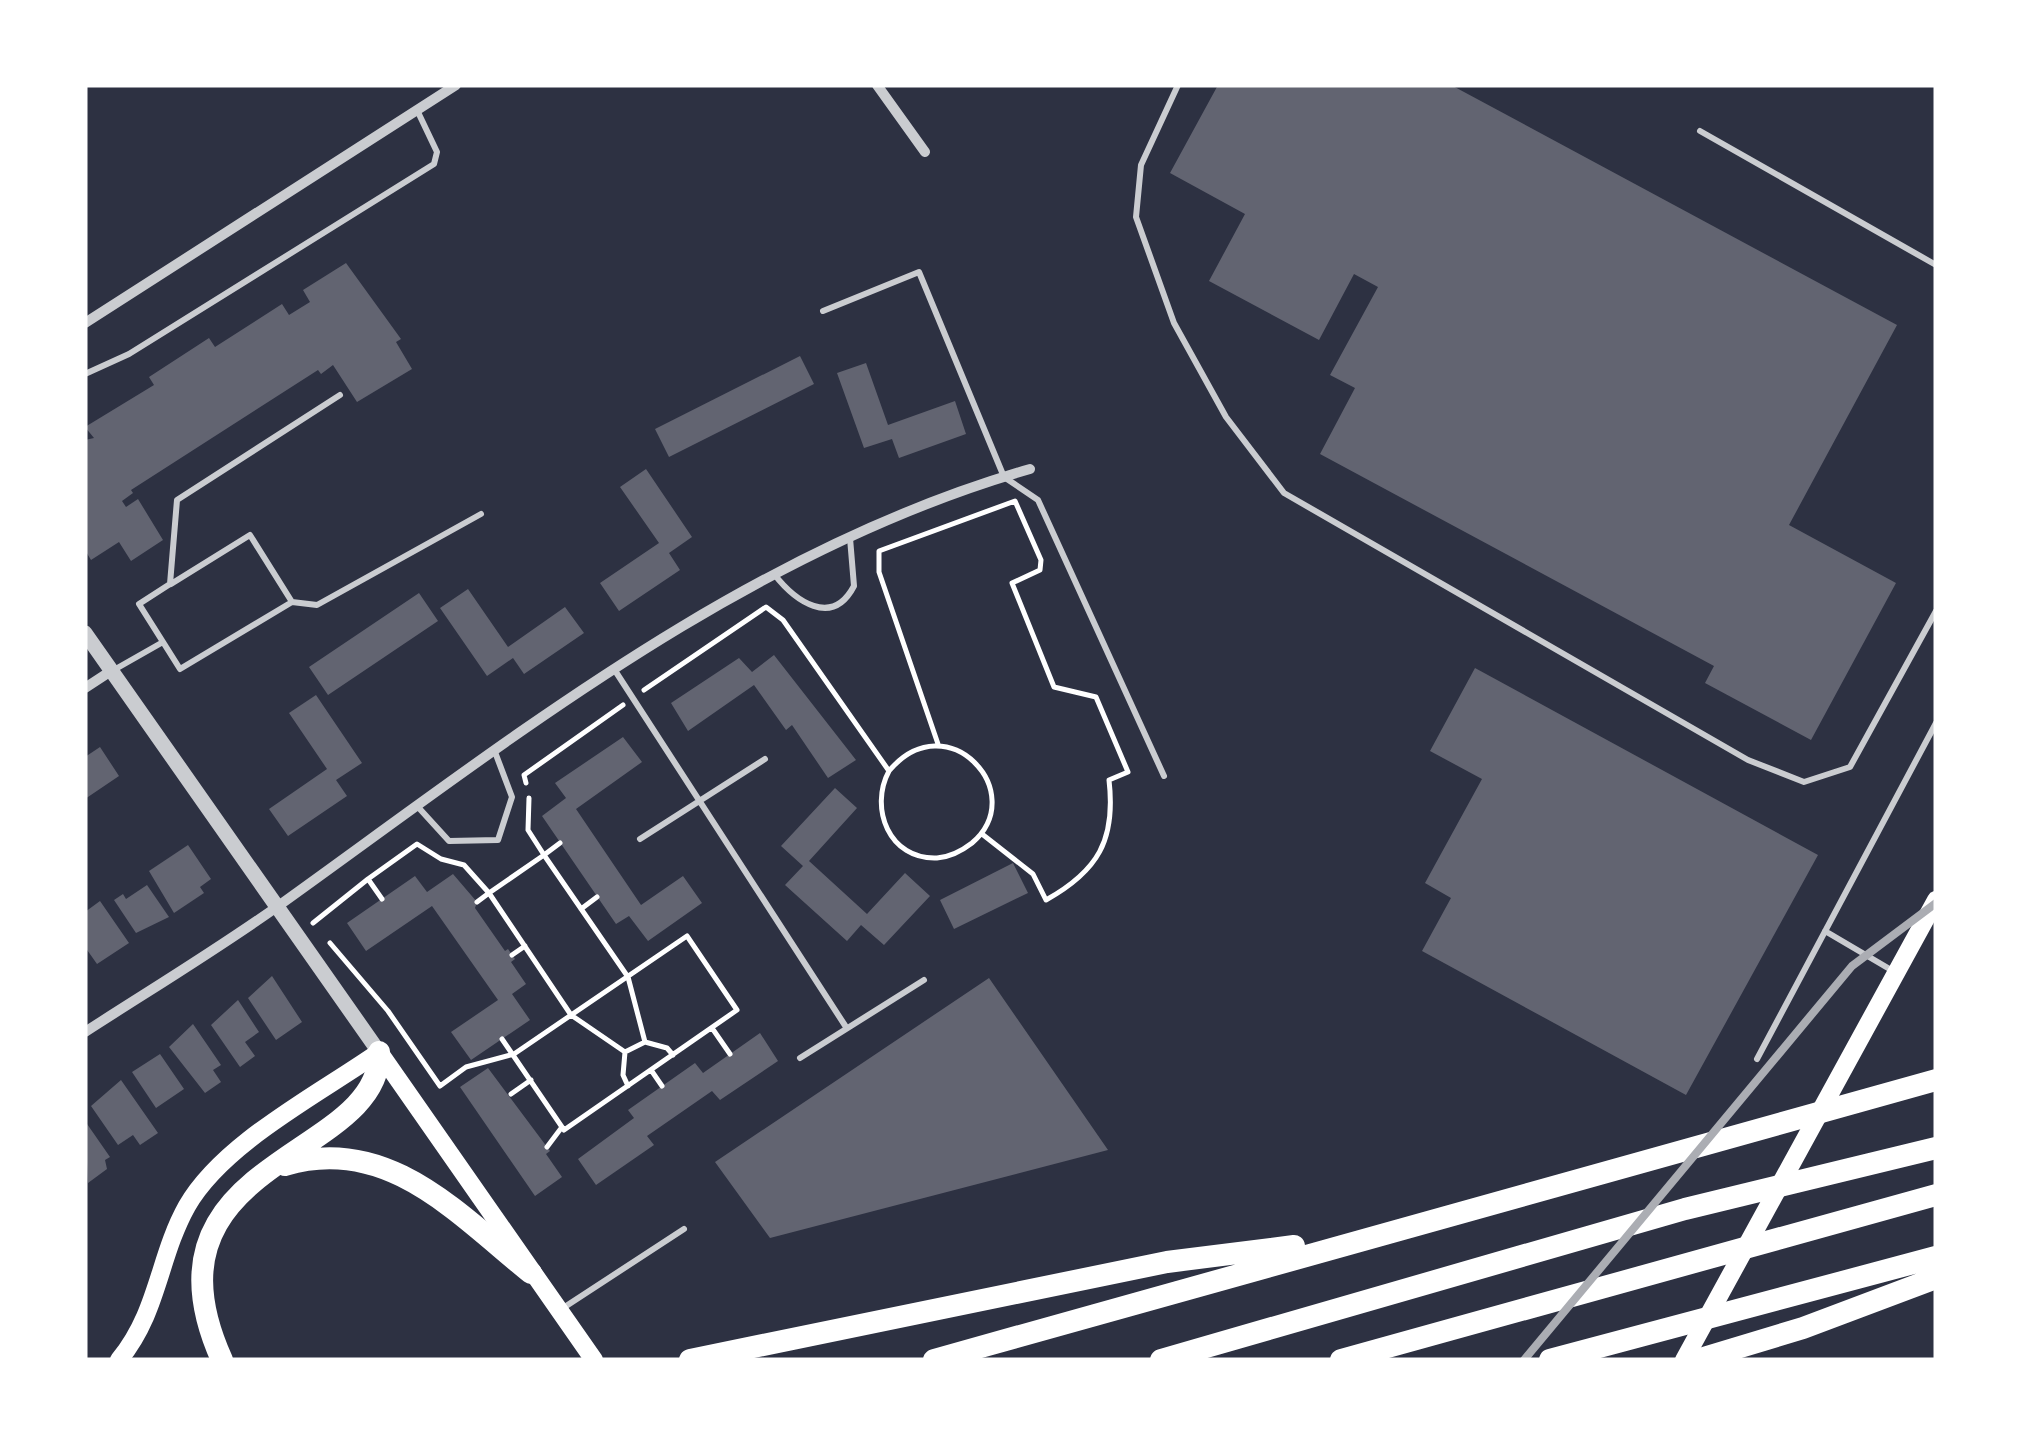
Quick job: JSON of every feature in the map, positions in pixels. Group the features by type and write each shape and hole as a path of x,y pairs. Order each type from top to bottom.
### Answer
{"highway":[{"path":"222,1360 208,1325 204,1273 220,1220 251,1183 364,1099 377,1080 379,1052"},
{"path":"934,1360 1936,1080"},
{"path":"1160,1360 1685,1210 1936,1148"},
{"path":"251,1183 284,1165 317,1157 381,1166 427,1188 531,1273"},
{"path":"1342,1360 1936,1194"},
{"path":"690,1360 1167,1262 1372,1236"},
{"path":"1550,1360 1936,1256"},
{"path":"1697,1360 1803,1328 1936,1278"}],"main road":[{"path":"1684,1360 1936,900"},
{"path":"118,1360 150,1312 179,1222 211,1174 379,1052 594,1360"}],"street":[{"path":"85,323 456,85"},
{"path":"877,85 925,152"},
{"path":"85,1032 276,908 613,668 774,573 850,536 1030,469"},
{"path":"85,634 379,1052"},
{"path":"85,688 111,672"}],"lane":[{"path":"1178,85 1141,166 1136,216 1174,323 1226,417 1284,493 1748,760 1804,782 1850,768 1936,612"},
{"path":"85,374 129,354 434,164 437,152 417,110"},
{"path":"1700,131 1936,265"},
{"path":"824,311 919,272 1004,476 1038,500 1164,776"},
{"path":"170,584 177,500 340,394"},
{"path":"292,602 250,535 138,604 180,669 292,602 317,605 327,601 481,514"},
{"path":"774,573 802,604 826,608 837,604 854,586 850,536"},
{"path":"111,672 162,642"},
{"path":"613,668 846,1027"},
{"path":"1758,1059 1936,724"},
{"path":"418,807 449,842 498,840 512,797 495,752"},
{"path":"640,839 765,760"},
{"path":"1826,931 1896,973"},
{"path":"800,1058 924,980"},
{"path":"560,1311 684,1230"}],"path":[{"path":"938,744 879,572 879,550 1015,501 1042,560 1040,570 1012,583 1054,687 1096,697 1128,772 1109,780 1111,822 1097,858 1084,874 1046,900 1034,874 982,834"},
{"path":"644,1042 628,977 528,830 530,802 524,775 766,607 783,620 889,771"},
{"path":"938,744 972,758 986,778 991,813 982,834 962,851 938,858 902,847 880,816 878,797 889,771 903,754 938,744"},
{"path":"476,902 560,843"},
{"path":"547,1147 562,1127 738,1010 688,936 571,1015 514,1054 466,1068 440,1086 378,998 311,921 418,844 440,859 464,864 489,893 571,1015 625,1052"},
{"path":"368,879 382,899"},
{"path":"582,909 597,897"},
{"path":"512,955 525,946"},
{"path":"712,1028 730,1054"},
{"path":"502,1039 562,1127"},
{"path":"625,1052 644,1042 668,1048 672,1055"},
{"path":"625,1052 623,1076 628,1086"},
{"path":"651,1070 662,1086"},
{"path":"511,1094 531,1080"}],"building":[{"path":"1218,85 1451,85 1897,325 1789,525 1896,583 1811,740 1705,683 1714,666 1320,454 1355,388 1330,375 1378,287 1354,274 1319,340 1209,281 1245,214 1170,173"},
{"path":"346,263 401,339 396,342 412,369 357,402 333,365 321,374 318,370 131,490 133,493 122,501 126,507 138,499 163,540 131,561 119,542 91,560 85,550 85,440 94,438 85,427 154,385 149,377 209,338 215,347 282,304 289,315 310,302 303,290"},
{"path":"800,356 814,384 669,457 655,429"},
{"path":"866,363 888,425 955,401 966,434 899,458 892,439 864,448 837,373"},
{"path":"646,469 692,537 669,553 680,570 619,611 600,583 659,543 620,487"},
{"path":"468,589 508,647 565,607 584,633 524,674 513,658 487,676 440,608"},
{"path":"419,593 438,621 328,695 309,667"},
{"path":"774,655 856,760 828,778 792,725 786,730 754,685 688,731 671,703 739,658 752,672"},
{"path":"1475,668 1818,855 1686,1095 1422,951 1451,898 1425,883 1482,779 1430,751"},
{"path":"316,695 362,763 336,780 347,796 288,836 269,809 327,769 289,713"},
{"path":"623,737 642,762 576,809 641,905 683,876 702,903 648,941 629,916 616,924 542,816 566,798 555,783"},
{"path":"100,747 119,776 85,799 85,757"},
{"path":"835,788 857,808 809,861 867,914 905,873 930,896 884,945 861,925 847,941 785,885 803,866 781,846"},
{"path":"188,845 211,879 200,887 204,893 174,913 149,871"},
{"path":"1013,863 1028,893 954,929 940,900"},
{"path":"453,874 477,902 475,908 505,951 508,949 515,959 511,962 526,984 512,994 530,1020 471,1060 451,1032 498,1000 432,906 366,951 347,923 415,876 427,892"},
{"path":"147,885 169,917 136,933 114,900 123,894 126,899"},
{"path":"100,901 129,943 97,964 85,947 85,912"},
{"path":"272,976 302,1022 276,1040 248,998"},
{"path":"989,978 1108,1150 770,1238 715,1162"},
{"path":"238,1000 259,1032 245,1042 255,1056 240,1067 211,1025"},
{"path":"193,1024 221,1065 213,1070 221,1082 205,1093 169,1047"},
{"path":"760,1033 778,1061 720,1100 712,1091 647,1136 654,1145 596,1185 578,1159 634,1118 628,1110 695,1063 703,1073"},
{"path":"160,1054 184,1089 156,1108 132,1072"},
{"path":"488,1068 550,1151 546,1154 562,1177 535,1196 460,1087"},
{"path":"121,1080 158,1133 140,1145 133,1135 118,1145 91,1106"},
{"path":"85,1121 110,1157 105,1160 107,1169 88,1183"}],"railway":[{"path":"1524,1360 1852,966 1936,903"}]}
